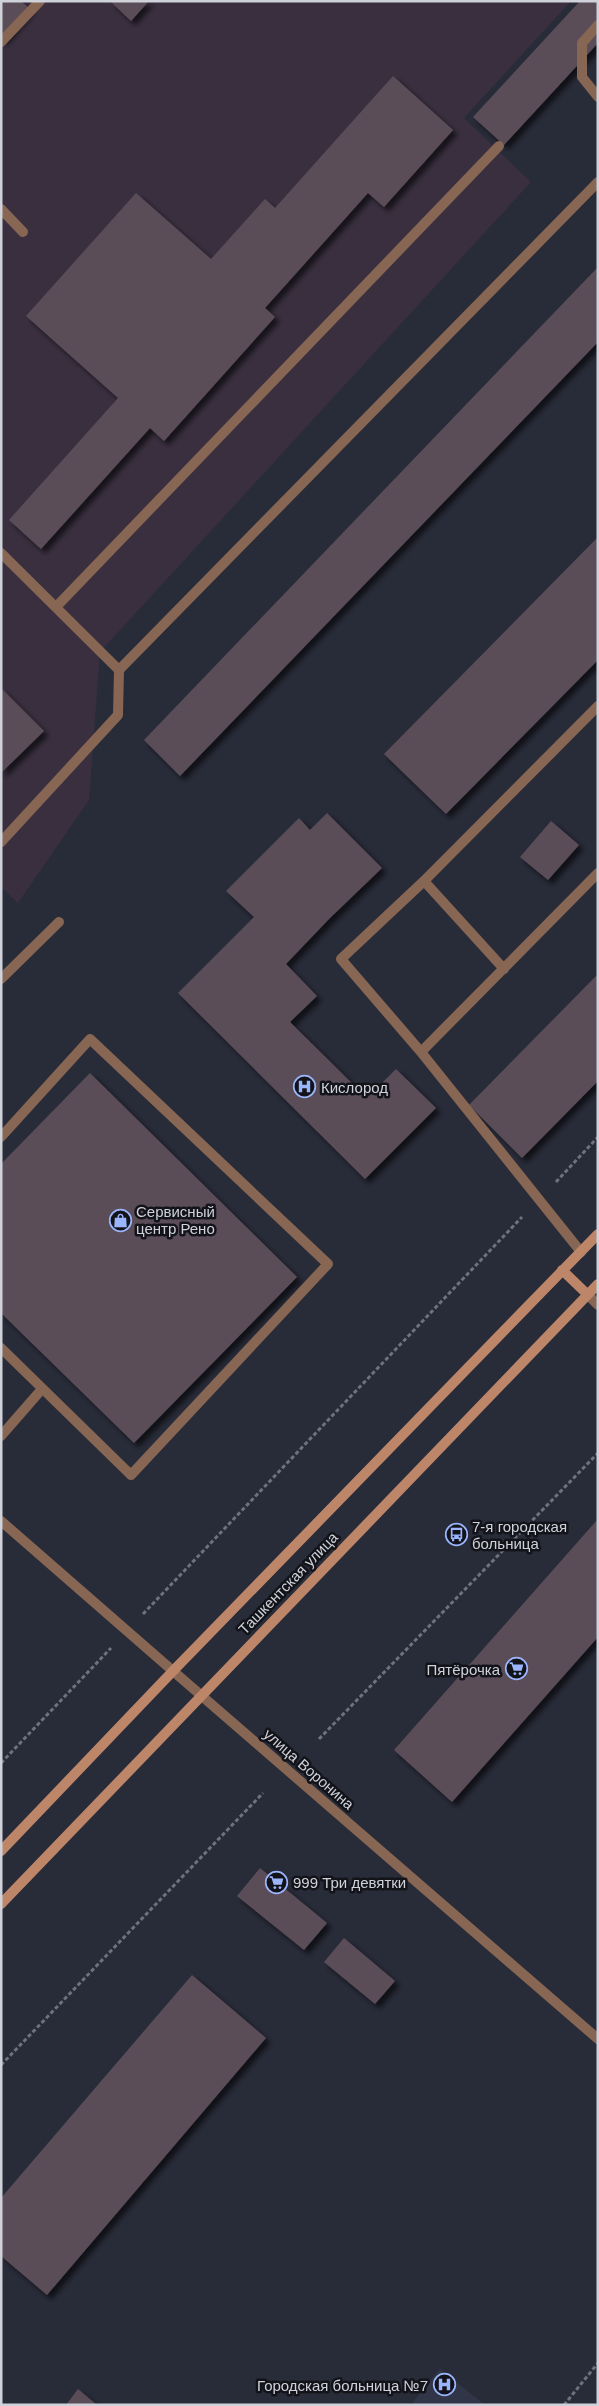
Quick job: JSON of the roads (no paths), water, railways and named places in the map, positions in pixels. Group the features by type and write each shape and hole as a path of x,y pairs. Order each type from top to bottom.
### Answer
{"main road":[{"name":"Ташкентская улица","path":"1,1851 173,1671 598,1234"},
{"path":"562,1270 587,1294"},
{"name":"Ташкентская улица","path":"1,1904 598,1284"}],"street":[{"path":"1,42 40,1"},
{"path":"598,25 582,43 582,77 598,97"},
{"path":"56,607 499,146"},
{"path":"1,842 118,715 118,670 598,182"},
{"path":"1,209 23,232"},
{"path":"1,553 118,670"},
{"path":"581,1252 422,1052 341,958 424,881 598,706"},
{"path":"422,1052 598,873"},
{"path":"424,881 504,969"},
{"path":"1,979 59,922"},
{"path":"1,963 10,971"},
{"path":"1,1136 90,1039 328,1264 131,1475 1,1348"},
{"path":"587,1294 598,1305"},
{"path":"1,1436 42,1389"},
{"name":"улица Воронина","path":"1,1521 598,2039"}],"place":[{"name":"Кислород","path":"305,1087"},
{"name":"Сервисный центр Рено","path":"120,1220"},
{"name":"7-я городская больница","path":"456,1535"},
{"name":"Пятёрочка","path":"516,1669"},
{"name":"999 Три девятки","path":"277,1882"},
{"name":"Городская больница №7","path":"444,2385"}]}
